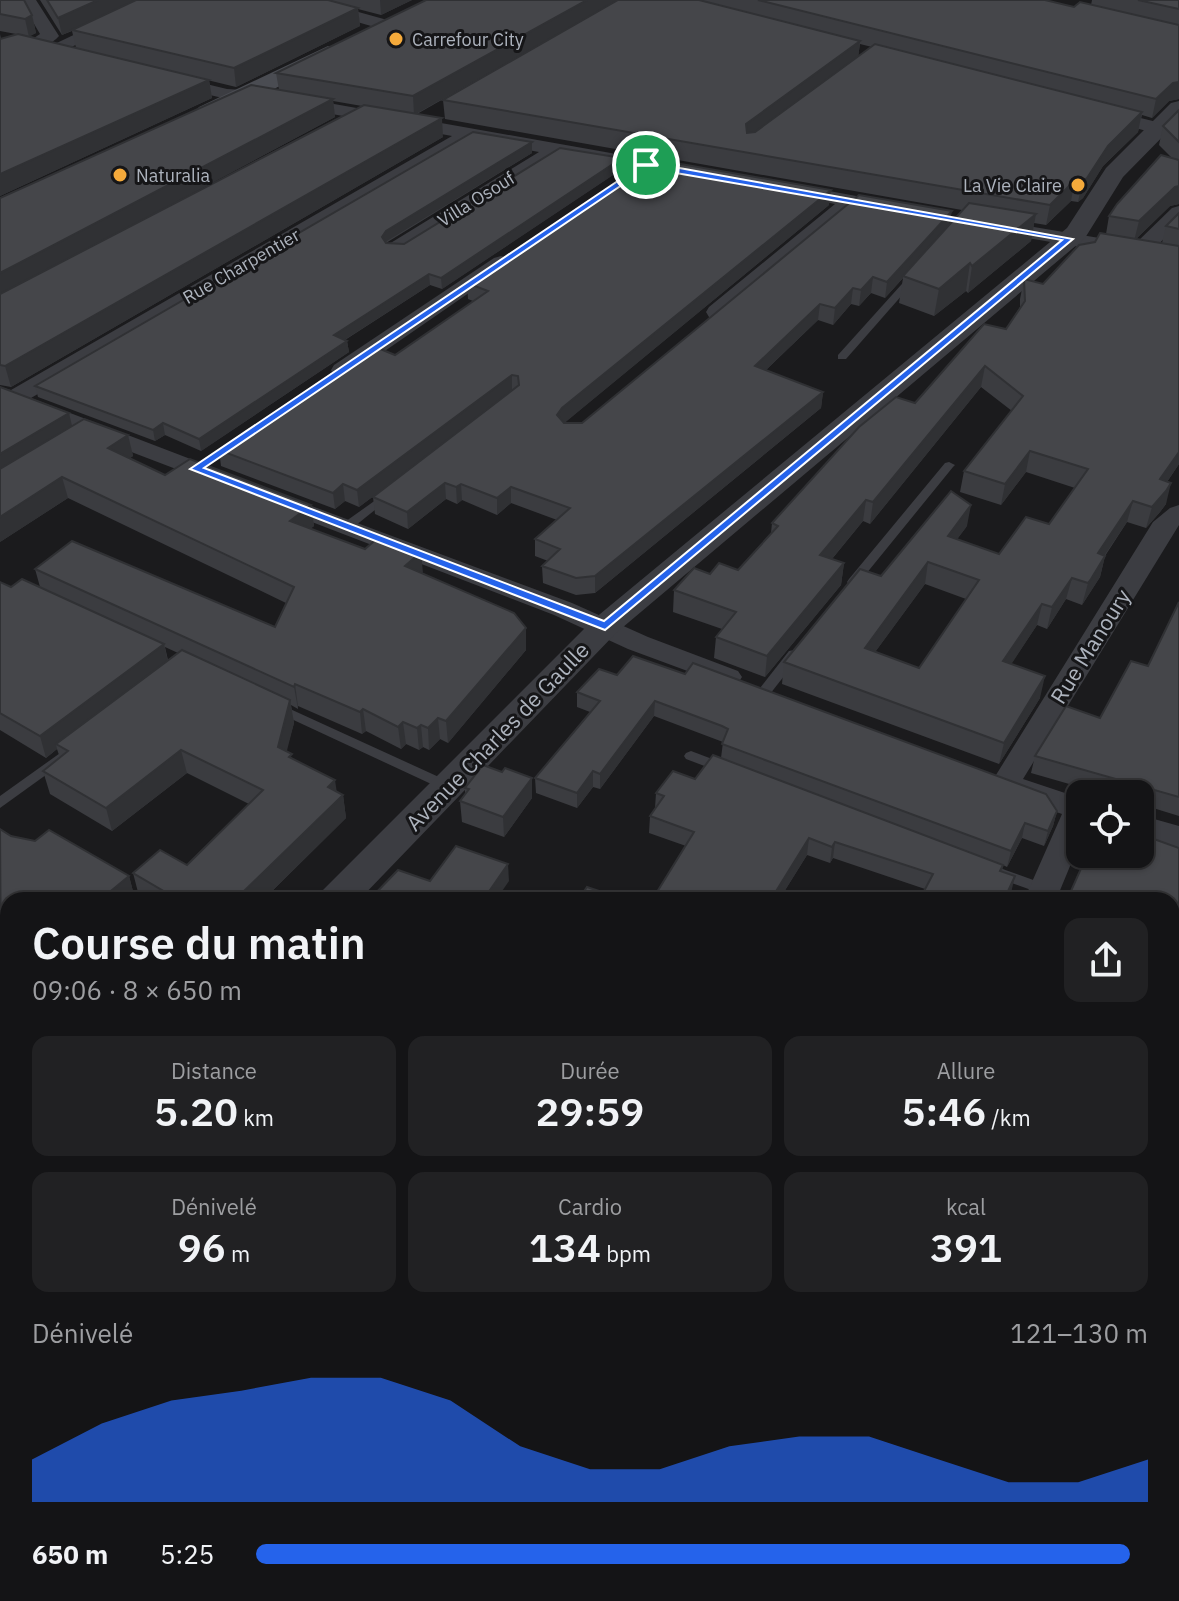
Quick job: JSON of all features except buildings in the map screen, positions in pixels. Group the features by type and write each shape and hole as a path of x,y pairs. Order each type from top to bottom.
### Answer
{"main road":[{"path":"185,123 413,12"}],"street":[{"path":"22,45 76,38 160,0"},
{"path":"297,0 385,25"},
{"path":"33,1 50,43 79,58"},
{"path":"152,76 227,94 419,123 707,176"},
{"path":"419,123 446,108"},
{"name":"Avenue Charles de Gaulle","path":"344,892 605,626 1069,239 1079,229 1114,173 1179,108"},
{"path":"1084,109 1158,128"},
{"path":"334,129 362,114"},
{"name":"Rue Charpentier","path":"6,396 470,133"},
{"name":"Villa Osouf","path":"396,248 556,149"},
{"path":"619,183 646,165"},
{"path":"767,186 907,211"},
{"path":"705,321 851,201"},
{"path":"1140,251 1179,212"},
{"path":"975,223 1179,258"},
{"path":"328,380 513,254"},
{"path":"6,396 86,433 196,469 605,626 638,643 793,702"},
{"path":"196,469 222,451"},
{"name":"Rue Manoury","path":"1006,783 1166,522 1179,513"},
{"path":"978,772 1066,804"},
{"path":"1154,830 1179,837"},
{"path":"1043,892 1066,841"}],"lane":[{"path":"842,357 922,266"},
{"path":"843,594 949,465"},
{"path":"346,527 394,490"},
{"path":"765,691 805,641"},
{"path":"269,703 447,786"},
{"path":"0,803 87,738"},
{"path":"691,756 732,771"},
{"path":"975,864 1036,892"}],"place":[{"name":"Carrefour City","path":"396,39"},
{"name":"Naturalia","path":"120,175"},
{"name":"La Vie Claire","path":"1078,185"}],"route":[{"path":"646,165 1069,239 605,626 196,469 466,287 646,165"}]}
